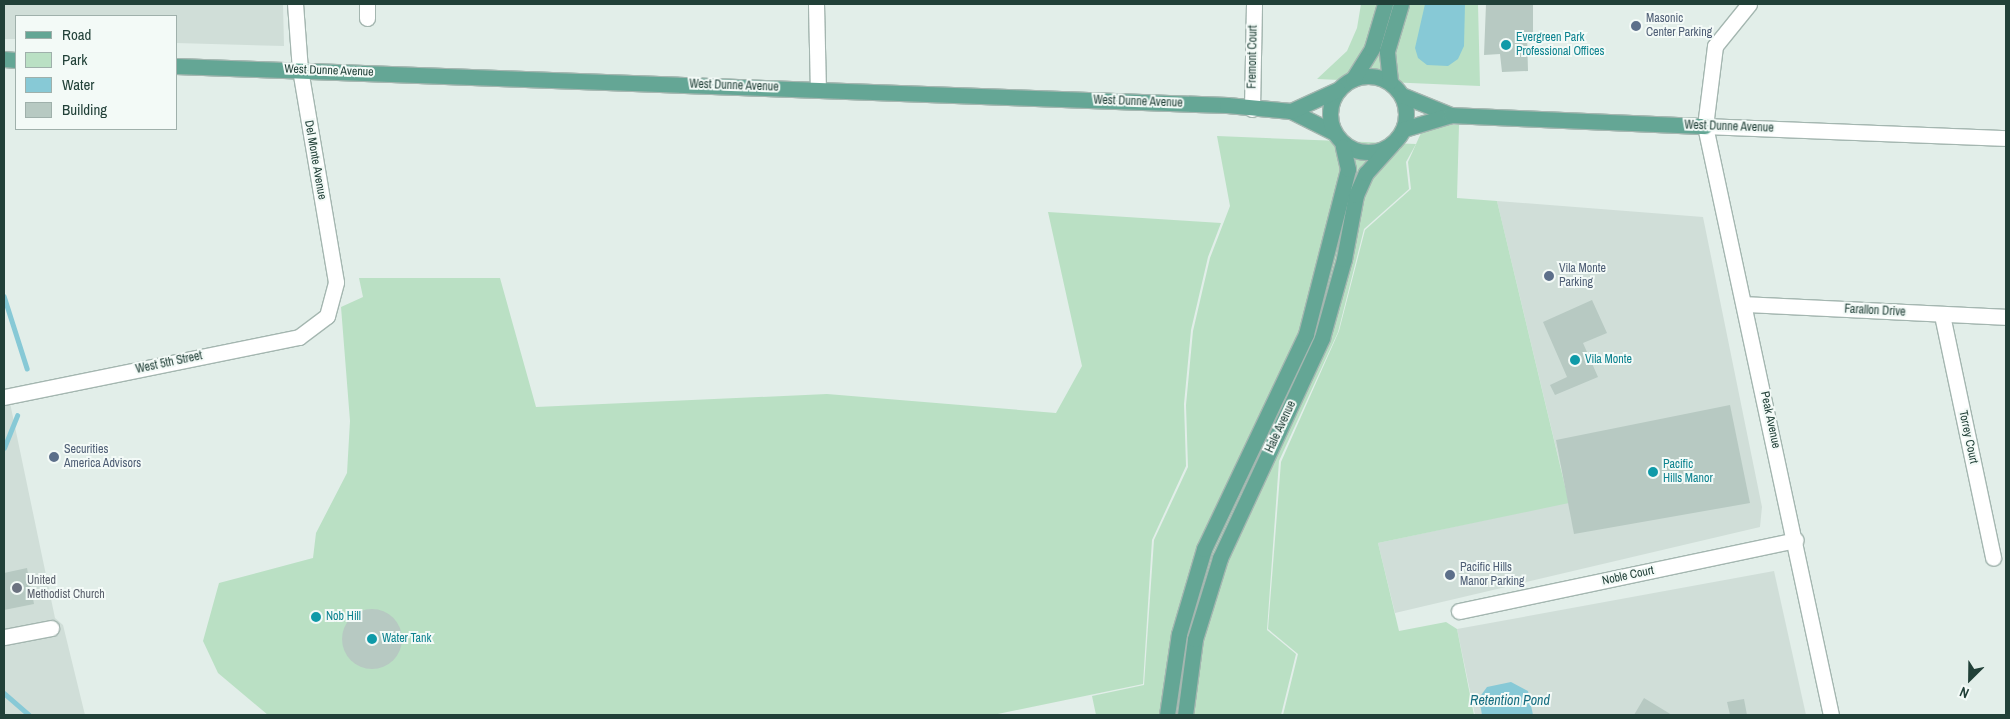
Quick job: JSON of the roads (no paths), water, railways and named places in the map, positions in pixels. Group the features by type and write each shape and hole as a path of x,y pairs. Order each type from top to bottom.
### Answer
{"main road":[{"path":"1353,78 1372,76 1390,81 1404,96 1404,129 1391,145 1364,153 1343,146 1333,132 1328,115 1337,90 1353,78 1372,48 1385,4"},
{"path":"1390,81 1387,51 1401,4"},
{"name":"West Dunne Avenue","path":"178,66 1227,105 1252,109 1291,111 1333,132"},
{"name":"West Dunne Avenue","path":"1291,111 1337,90"},
{"name":"West Dunne Avenue","path":"1404,96 1451,115"},
{"name":"West Dunne Avenue","path":"1404,129 1451,115 1705,126"},
{"name":"Hale Avenue","path":"1186,715 1195,638 1220,558 1322,338 1344,259 1356,195 1366,173 1391,145"},
{"name":"Hale Avenue","path":"1167,715 1179,634 1204,549 1306,334 1348,169 1343,146"}],"street":[{"name":"Del Monte Avenue","path":"296,4 300,70 336,282 327,316"},
{"path":"816,4 818,89"},
{"name":"Fremont Court","path":"1252,109 1254,4"},
{"name":"Peak Avenue","path":"1749,4 1715,46 1705,126 1796,540 1831,715"},
{"name":"West Dunne Avenue","path":"1705,126 2006,138"},
{"name":"Farallon Drive","path":"1744,304 2006,317"},
{"name":"Torrey Court","path":"1942,314 1993,558"},
{"name":"West 5th Street","path":"4,397 299,337 327,316"},
{"name":"Noble Court","path":"1459,612 1796,540"},
{"path":"4,637 51,628"}],"water":[{"path":"1425,4 1465,4 1464,46 1458,59 1448,66 1427,65 1418,58 1415,48"},
{"name":"Retention Pond","path":"1511,682 1528,691 1533,715 1482,715 1479,698 1487,687"}],"waterway":[{"path":"4,296 27,368"},
{"path":"4,448 17,415"},
{"path":"4,693 29,715"}],"place":[{"name":"Masonic Center Parking","path":"1636,26"},
{"name":"Evergreen Park Professional Offices","path":"1506,45"},
{"name":"Vila Monte Parking","path":"1549,276"},
{"name":"Vila Monte","path":"1575,360"},
{"name":"Securities America Advisors","path":"54,457"},
{"name":"Pacific Hills Manor","path":"1653,472"},
{"name":"Pacific Hills Manor Parking","path":"1450,575"},
{"name":"United Methodist Church","path":"17,588"},
{"name":"Nob Hill","path":"316,617"},
{"name":"Water Tank","path":"372,639"}]}
